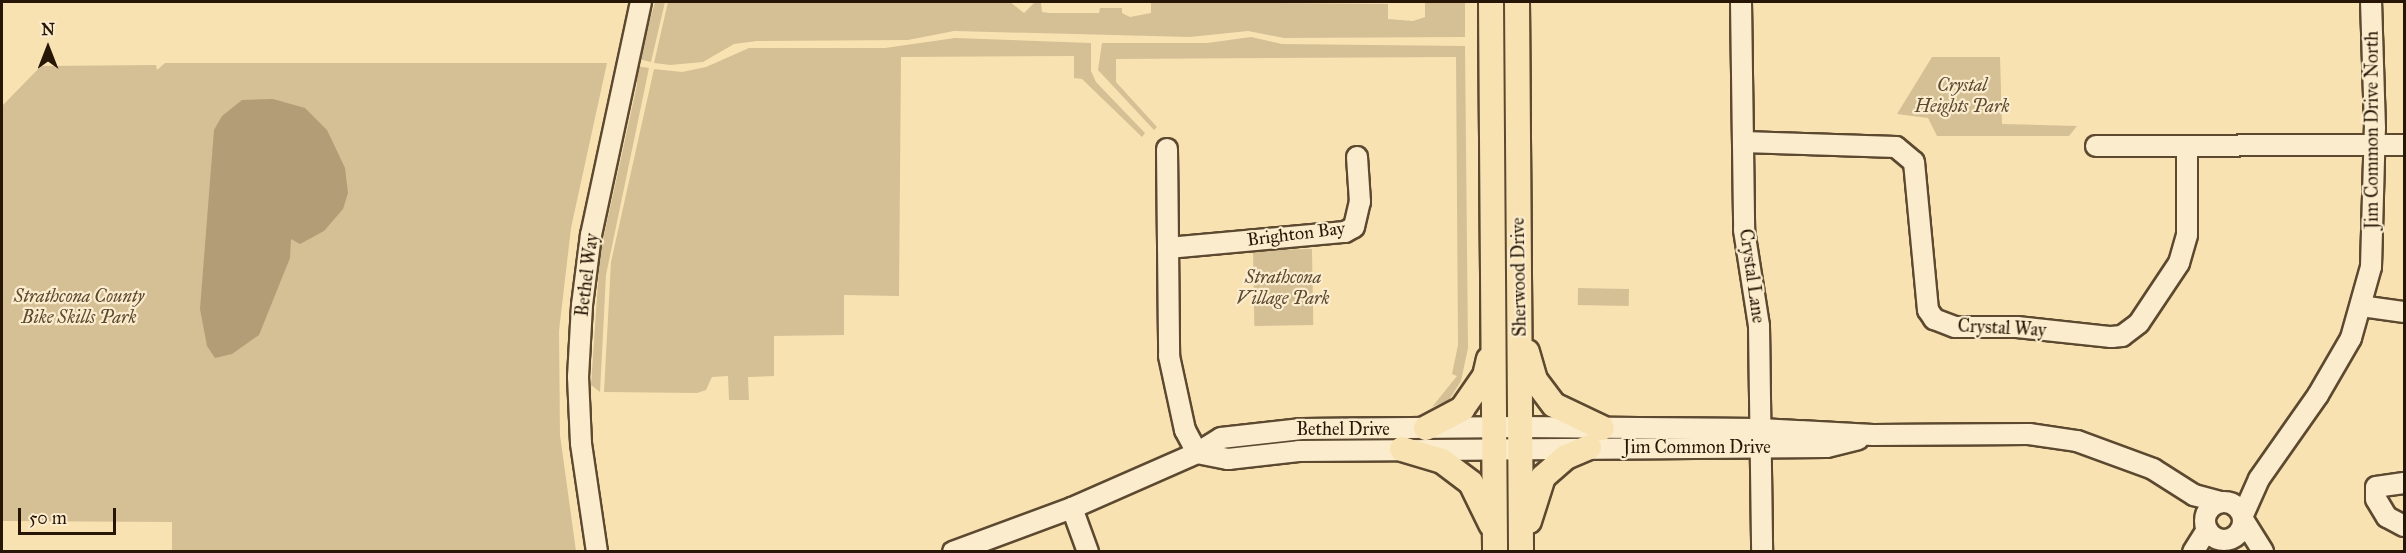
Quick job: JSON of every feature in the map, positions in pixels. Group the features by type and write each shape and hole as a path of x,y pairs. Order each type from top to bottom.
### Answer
{"main road":[{"name":"Sherwood Drive","path":"1491,2 1495,542"},
{"name":"Sherwood Drive","path":"1516,2 1521,551"},
{"path":"1520,332 1535,380 1545,396 1595,437 1566,457 1543,477 1521,551"},
{"path":"1426,428 1450,419 1470,399 1485,376 1493,339"},
{"path":"1402,449 1442,461 1471,483 1495,542"}],"street":[{"name":"Bethel Way","path":"597,552 581,443 578,377 582,305 591,234 641,2"},
{"name":"Crystal Lane","path":"1741,2 1744,230 1759,327 1761,552"},
{"name":"Jim Common Drive North","path":"2214,537 2240,532 2243,518 2259,479 2318,395 2351,338 2361,306 2371,267 2375,145 2371,2"},
{"name":"Crystal Way","path":"1743,142 1881,144 1907,154 1914,162 1928,310 1944,324 2111,337 2122,336 2139,323 2179,263 2187,235 2187,146"},
{"path":"2096,146 2404,145"},
{"path":"1167,149 1169,356 1185,430 1197,453"},
{"name":"Brighton Bay","path":"1168,248 1345,232 1354,227 1360,202 1357,157"},
{"path":"2361,306 2404,312"},
{"name":"Bethel Drive","path":"953,552 1072,508 1197,453 1221,438 1260,431 1426,428 1493,438"},
{"name":"Jim Common Drive","path":"1493,438 1760,438 2029,434 2077,441 2152,469 2178,485 2224,502 2243,518"},
{"name":"Bethel Drive","path":"1197,453 1228,459 1299,451 1402,449 1493,438"},
{"name":"Jim Common Drive North","path":"2224,502 2259,479"},
{"path":"2404,483 2376,487 2376,499 2388,518 2404,526"},
{"name":"Jim Common Drive","path":"2178,485 2214,537"},
{"path":"2214,537 2210,509 2224,502"},
{"path":"1072,508 1088,552"},
{"path":"2243,518 2263,552"},
{"path":"2193,552 2214,537"},
{"path":"2214,537 2249,552"}],"green space":[{"path":"655,2 665,2 651,62 639,59"},
{"path":"668,2 1010,2 1024,13 1035,2 1041,2 1042,12 1099,13 1100,8 1122,8 1122,13 1130,17 1151,13 1151,2 1388,4 1388,19 1413,21 1425,17 1425,2 1465,2 1465,37 1284,38 1248,31 1190,37 954,31 908,40 757,41 734,44 703,62 670,65 654,63"},
{"path":"1251,37 1282,44 1465,46 1468,348 1461,381 1449,400 1432,407 1457,376 1452,374 1458,345 1456,57 1116,59 1116,82 1157,127 1154,130 1098,70 1102,43 1207,43"},
{"path":"955,38 1091,43 1091,71 1096,82 1145,133 1142,137 1082,79 1074,78 1074,56 901,57 899,296 844,295 844,335 774,336 774,376 748,377 749,400 729,400 728,376 712,377 706,390 697,393 604,392 611,262 654,69 682,72 706,67 749,48 885,48"},
{"name":"Crystal Heights Park","path":"1932,57 2000,57 2002,124 2077,126 2069,136 1937,136 1928,118 1897,114"},
{"name":"Strathcona County Bike Skills Park","path":"165,63 607,63 571,228 559,331 560,435 576,551 172,551 172,522 2,521 2,106 41,66 156,65 157,70"},
{"path":"637,66 649,68 606,275 600,392 591,385 600,254 637,85"},
{"name":"Strathcona Village Park","path":"1312,249 1313,325 1254,326 1253,250"},
{"path":"1578,288 1629,289 1629,306 1578,305"}],"shaded area":[{"path":"273,99 305,108 327,130 345,168 348,193 343,209 324,231 300,244 291,239 290,258 259,335 232,354 215,358 207,346 200,309 214,130 222,116 242,100"}]}
